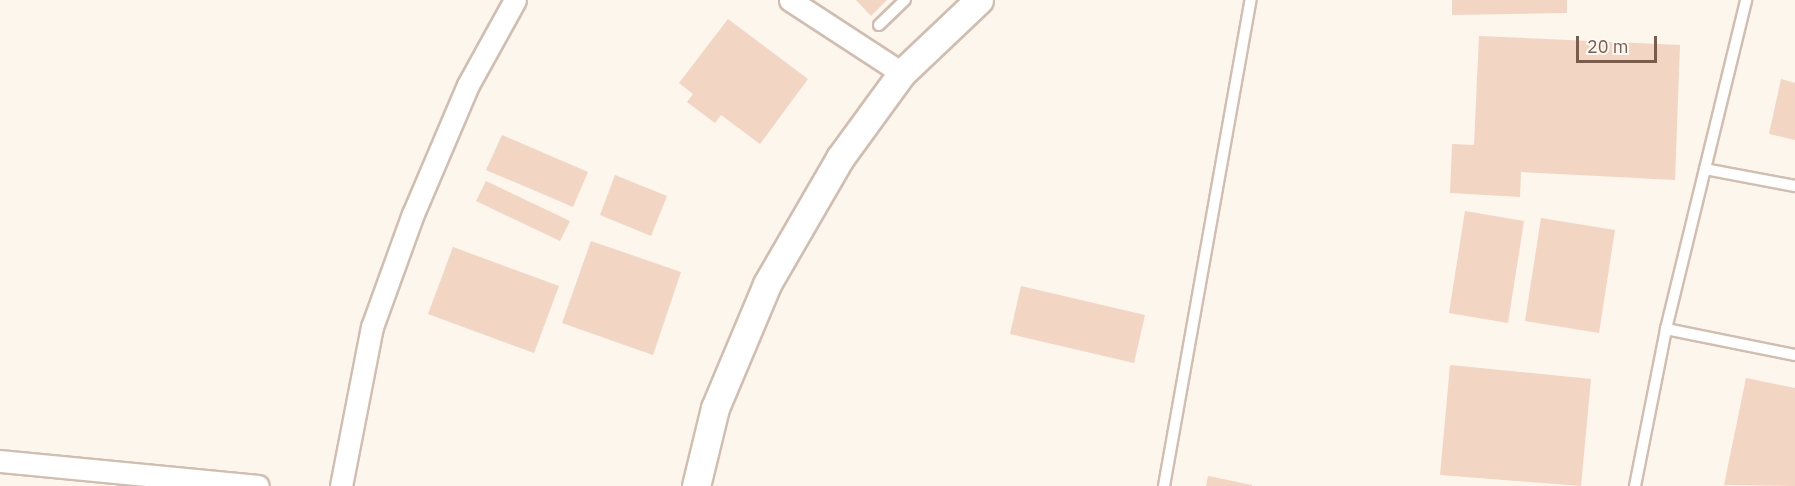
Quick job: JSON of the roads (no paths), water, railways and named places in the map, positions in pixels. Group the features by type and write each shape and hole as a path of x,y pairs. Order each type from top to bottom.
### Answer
{"street":[{"path":"340,486 372,327 413,214 468,85 515,0"},
{"path":"790,0 902,73"},
{"path":"696,486 715,408 767,284 840,158 902,73 979,0"},
{"path":"0,461 258,486"}],"lane":[{"path":"879,25 905,0"},
{"path":"1164,486 1251,0"},
{"path":"1635,486 1666,329 1746,0"},
{"path":"1705,169 1795,186"},
{"path":"1666,329 1795,355"}]}
